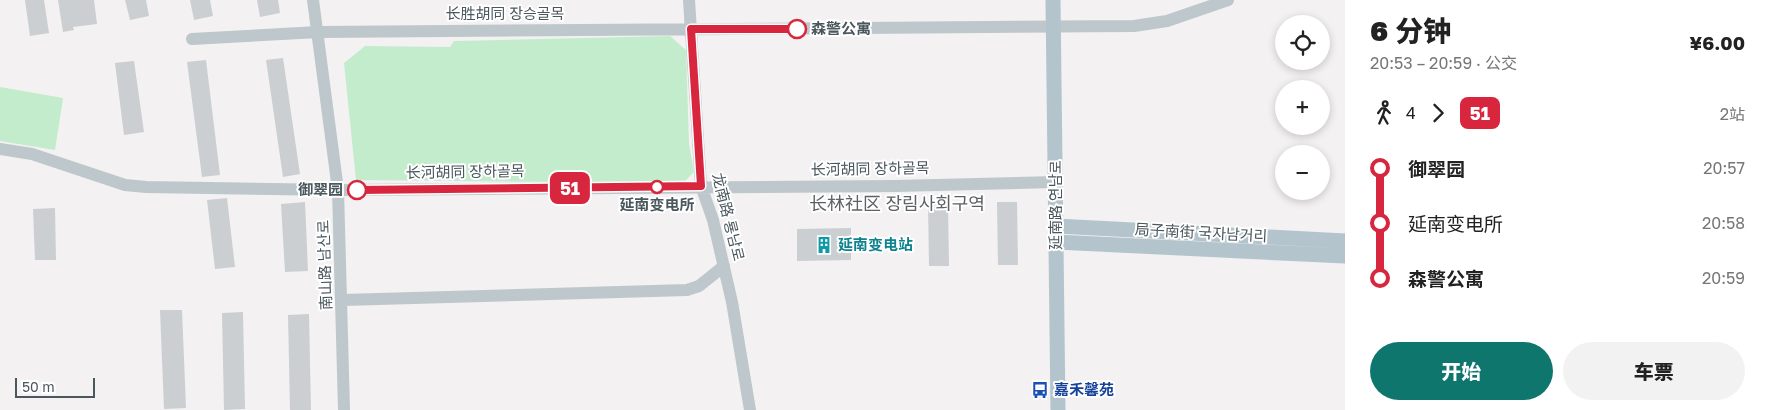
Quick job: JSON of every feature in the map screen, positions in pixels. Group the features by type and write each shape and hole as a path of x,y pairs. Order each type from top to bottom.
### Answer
{"main road":[{"name":"延南路 연남로","path":"1053,0 1058,410"},
{"name":"局子南街 국자남거리","path":"1056,226 1345,241"},
{"name":"局子南街 국자남거리","path":"1056,242 1342,258"}],"street":[{"name":"南山路 남산로","path":"313,0 319,32 338,190 343,300 344,410"},
{"name":"龙南路 룡남로","path":"689,0 701,186 713,220 724,266 750,410"},
{"name":"长胜胡同 장승골목","path":"192,39 319,32 1134,26 1167,20 1228,0"},
{"name":"长河胡同 장하골목","path":"0,149 32,154 125,185 338,190 895,186 1056,182"},
{"path":"343,300 687,290 699,286 724,266"}],"green space":[{"path":"670,36 686,50 689,144 694,172 683,183 356,180 344,63 365,46 450,47 454,41"},
{"path":"0,87 63,98 55,150 0,141"}],"building":[{"path":"25,0 44,0 49,33 30,36"},
{"path":"58,0 94,0 97,24 73,27 74,30 63,32"},
{"path":"125,0 146,0 149,16 130,20"},
{"path":"190,0 210,0 213,16 194,20"},
{"path":"257,0 278,0 280,13 260,17"},
{"path":"283,58 300,174 283,177 266,60"},
{"path":"206,60 220,175 202,177 187,62"},
{"path":"134,61 144,132 124,135 115,63"},
{"path":"227,198 235,267 215,269 207,200"},
{"path":"305,202 308,271 285,272 281,204"},
{"path":"997,202 1017,202 1018,265 998,265"},
{"path":"928,203 948,203 949,266 929,266"},
{"path":"55,208 56,260 35,260 33,209"},
{"name":"延南变电站","path":"851,228 851,260 797,261 797,229"},
{"path":"160,310 182,310 186,408 164,409"},
{"path":"243,312 245,409 224,410 222,313"},
{"path":"309,314 311,410 290,410 288,315"}],"bus line":[{"name":"51","path":"357,190 701,186 691,29 797,29"}],"place":[{"name":"森警公寓","path":"797,29"},
{"name":"延南变电所","path":"657,187"},
{"name":"御翠园","path":"357,190"},
{"name":"延南变电站","path":"824,245"},
{"name":"嘉禾馨苑","path":"1040,390"}],"district":[{"name":"长林社区 장림사회구역","path":"897,204"}]}
